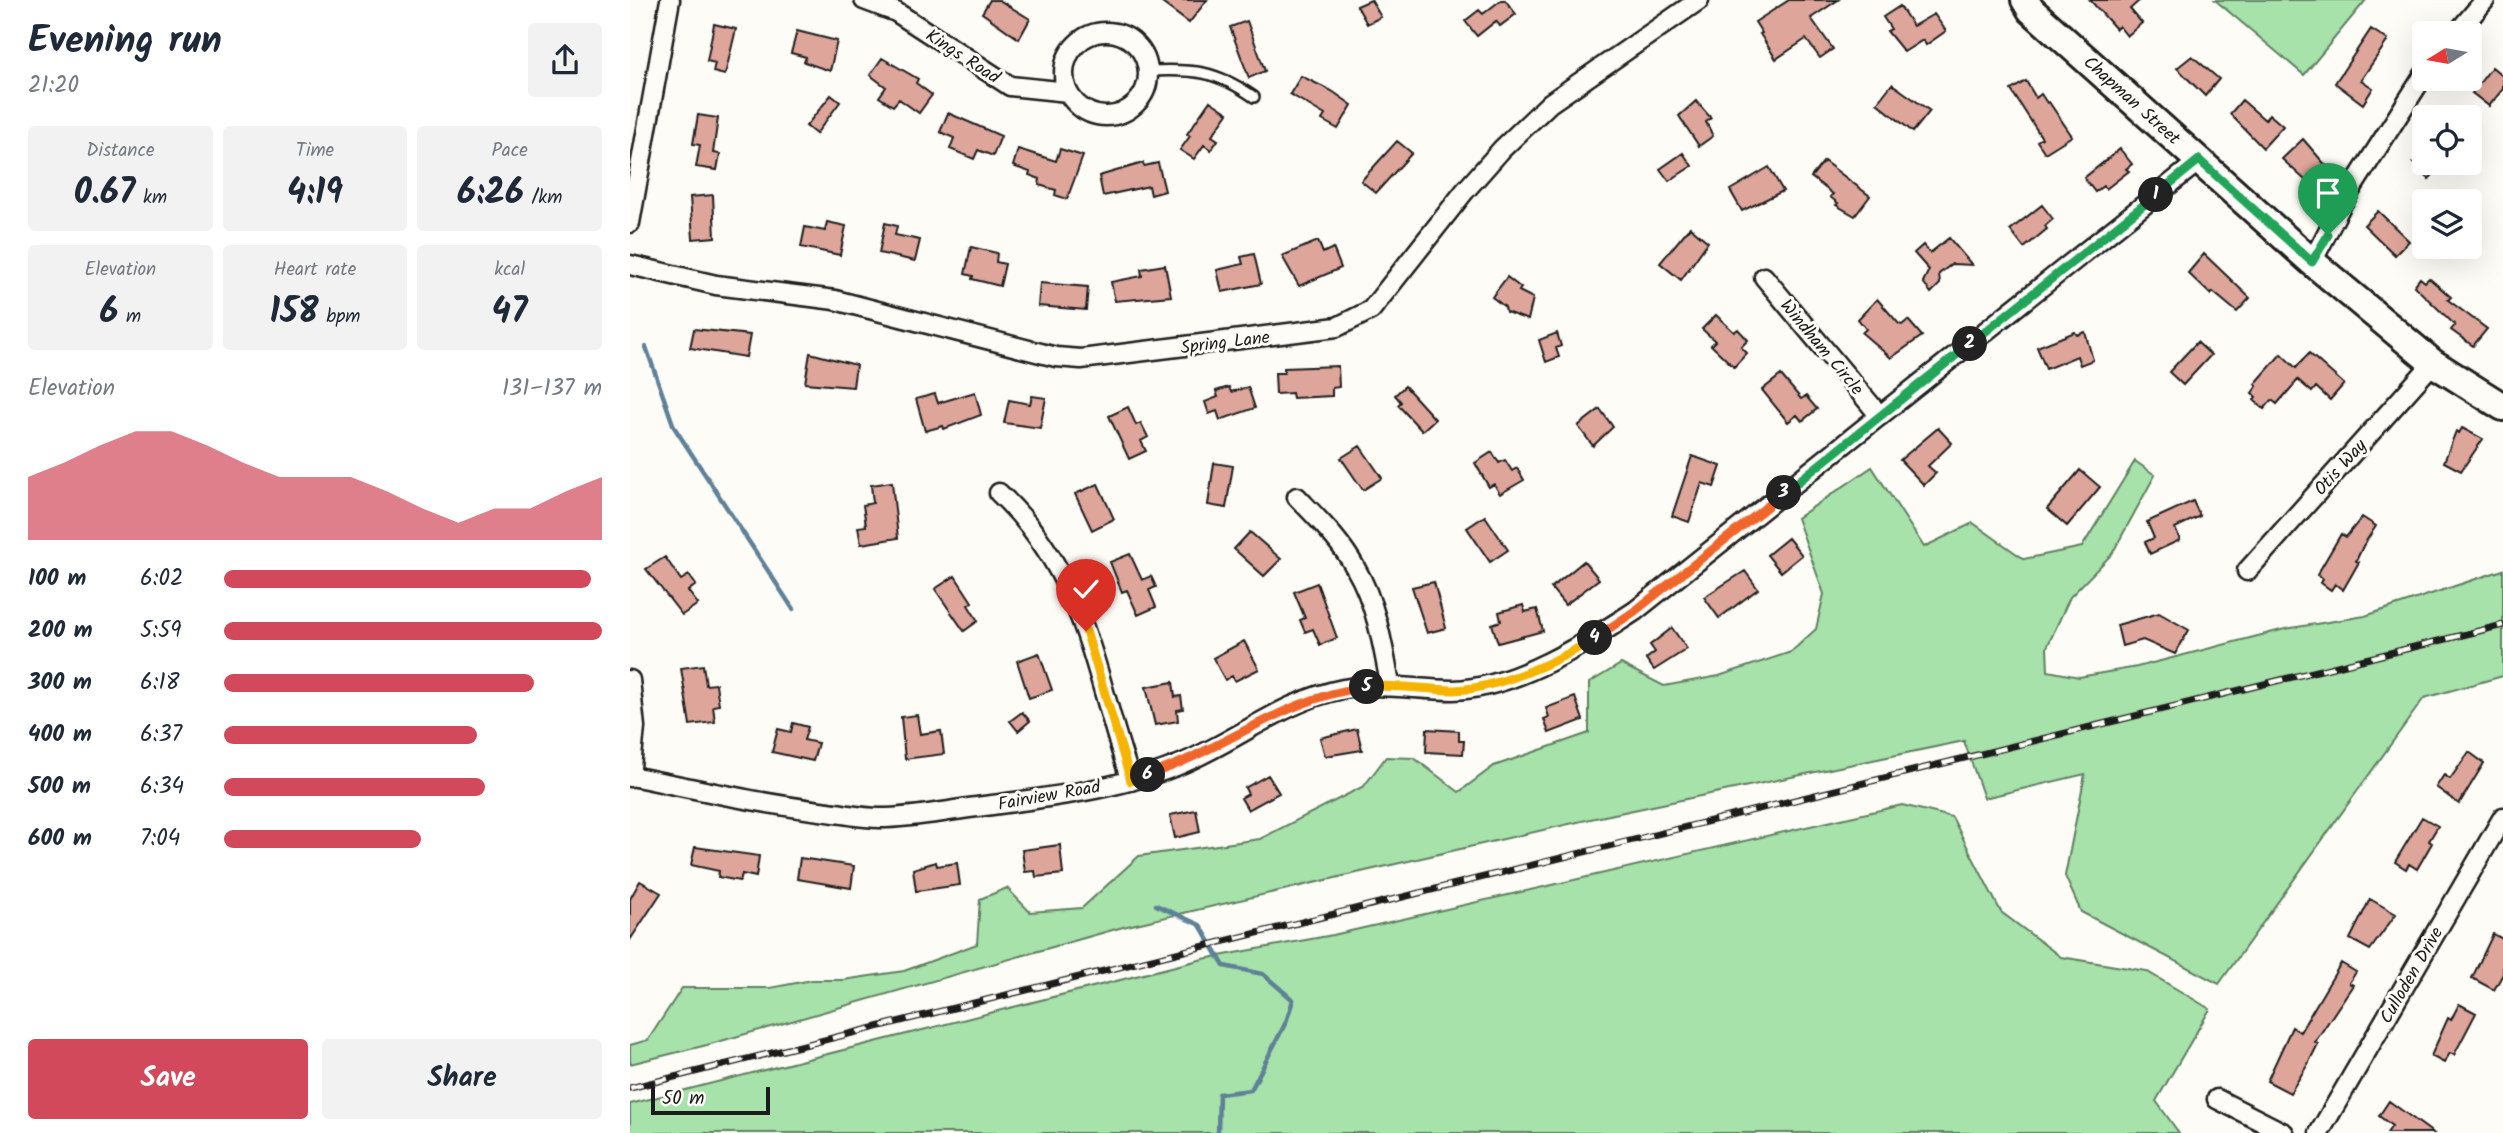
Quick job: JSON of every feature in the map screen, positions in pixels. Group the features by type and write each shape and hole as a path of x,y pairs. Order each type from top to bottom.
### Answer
{"street":[{"path":"630,223 670,0"},
{"name":"Kings Road","path":"864,0 896,12 1010,86 1068,92"},
{"name":"Spring Lane","path":"630,265 716,285 835,300 1056,357 1093,358 1337,327 1371,310 1464,192 1502,149 1550,103 1699,0"},
{"name":"Chapman Street","path":"2025,0 2031,10 2106,79 2312,262 2433,363 2503,407"},
{"path":"2467,21 2483,1"},
{"path":"1115,33 1137,46 1147,71 1146,85 1140,98 1130,109 1117,115 1088,113 1068,92 1064,79 1069,54 1088,36 1115,33"},
{"path":"2312,262 2343,202 2414,91"},
{"name":"Fairview Road","path":"630,777 788,807 879,818 1006,803 1131,781 1177,766 1302,701 1343,690 1390,684 1453,690 1477,687 1548,664 1580,647 1635,611 2199,160"},
{"name":"Windham Circle","path":"1764,277 1881,416"},
{"name":"Otis Way","path":"2247,571 2433,363"},
{"path":"999,493 1026,518 1060,568 1086,631 1131,781"},
{"path":"1297,497 1331,533 1357,570 1381,636 1390,684"},
{"path":"630,680 635,727 630,777"},
{"name":"Culloden Drive","path":"2319,1133 2503,817"},
{"path":"2217,1099 2284,1133"}],"lane":[{"path":"1147,71 1205,72 1234,83 1254,97"}],"green space":[{"path":"2215,0 2366,0 2304,75"},
{"path":"2135,461 2155,475 2112,554 2070,597 2047,647 2048,671 2079,677 2137,667 2285,629 2365,616 2503,570 2503,676 2424,698 2219,984 2081,912 2065,876 2085,774 1984,798 1964,741 1595,818 1123,927 707,1045 630,1064 630,1045 648,1040 682,988 770,988 812,980 843,980 904,971 977,944 980,899 1007,888 1030,912 1082,908 1139,856 1260,839 1364,786 1386,757 1414,758 1459,792 1494,766 1589,733 1589,683 1621,664 1664,686 1719,676 1791,652 1816,629 1824,594 1797,518 1872,467 1924,547 1973,523 2024,559 2082,547"},
{"path":"1902,805 1952,817 2001,912 2061,957 2146,971 2210,1009 2156,1101 2179,1133 630,1133 630,1104 1203,959 1333,935"}],"building":[{"path":"990,0 999,0 1030,19 1019,39 982,13"},
{"path":"1158,0 1207,0 1189,23"},
{"path":"1371,0 1381,17 1367,24 1357,6"},
{"path":"1501,0 1505,0 1516,14 1500,26 1496,21 1477,36 1465,21 1479,10 1483,14"},
{"path":"1789,0 1838,0 1811,18 1833,49 1820,58 1806,39 1776,59 1755,22"},
{"path":"2090,0 2140,0 2130,9 2142,23 2127,36 2119,26 2116,29"},
{"path":"1900,6 1913,26 1934,14 1946,31 1926,45 1923,40 1904,52 1887,31 1891,29 1883,17"},
{"path":"1247,21 1265,71 1249,78 1230,27"},
{"path":"714,24 736,29 725,75 713,72 715,63 707,61"},
{"path":"2371,29 2388,40 2361,80 2373,88 2363,104 2335,83"},
{"path":"797,31 837,41 830,71 804,62 806,57 791,53"},
{"path":"2192,56 2219,79 2205,96 2177,68"},
{"path":"882,58 918,79 916,83 932,95 919,113 899,99 893,106 879,97 886,87 870,75"},
{"path":"2492,67 2503,76 2503,89 2489,106 2472,93 2482,91 2482,80"},
{"path":"1301,76 1332,91 1352,105 1338,129 1322,120 1325,115 1290,94"},
{"path":"2026,81 2036,98 2041,94 2047,103 2049,102 2072,136 2045,153 2037,141 2042,138 2011,90"},
{"path":"1892,84 1930,111 1913,132 1877,103"},
{"path":"831,95 840,102 816,134 806,126"},
{"path":"2242,100 2265,120 2269,114 2283,126 2263,148 2230,114"},
{"path":"1210,101 1228,113 1212,136 1218,140 1211,150 1204,145 1194,159 1180,150 1190,136 1187,134"},
{"path":"1696,101 1711,118 1706,122 1713,136 1699,146 1679,116"},
{"path":"948,113 1001,136 993,156 978,150 974,159 950,149 954,138 940,132"},
{"path":"698,115 718,118 713,153 720,154 717,170 696,167 700,145 693,144"},
{"path":"2303,139 2334,175 2317,191 2282,159"},
{"path":"1397,141 1412,153 1376,193 1361,181"},
{"path":"1018,149 1056,161 1060,149 1083,156 1067,199 1055,195 1056,190 1039,185 1040,179 1029,175 1030,172 1013,166"},
{"path":"2120,149 2132,164 2126,169 2129,171 2106,189 2103,186 2095,192 2084,178"},
{"path":"1683,153 1692,166 1669,181 1660,169"},
{"path":"1824,161 1870,196 1855,216 1836,205 1838,203 1830,197 1833,194 1811,177"},
{"path":"1143,163 1144,166 1158,163 1165,191 1151,195 1149,186 1103,196 1099,176"},
{"path":"1769,167 1783,191 1742,211 1730,190"},
{"path":"713,195 715,237 693,239 690,197"},
{"path":"2042,205 2053,219 2045,226 2047,229 2024,248 2010,230"},
{"path":"2378,211 2409,241 2395,255 2364,225"},
{"path":"827,222 846,226 840,255 801,247 805,227 825,231"},
{"path":"885,223 897,226 895,235 920,240 915,261 879,253"},
{"path":"1690,227 1708,242 1681,280 1660,263"},
{"path":"1949,238 1972,265 1952,264 1939,274 1940,284 1931,293 1923,282 1929,270 1914,253 1923,245 1930,253"},
{"path":"1318,241 1323,253 1333,248 1341,268 1299,286 1282,256"},
{"path":"971,247 997,253 996,262 1005,264 1000,286 972,279 973,276 965,274"},
{"path":"1254,254 1261,284 1222,292 1217,270 1243,264 1241,257"},
{"path":"2204,254 2250,298 2237,312 2213,292 2211,295 2188,273"},
{"path":"1165,265 1171,296 1115,301 1111,282 1142,276 1141,269"},
{"path":"1507,277 1521,288 1519,291 1533,298 1528,320 1506,312 1505,307 1492,297"},
{"path":"2420,278 2425,282 2429,278 2451,297 2448,300 2487,329 2473,346 2451,330 2455,325 2414,286"},
{"path":"1040,283 1088,287 1086,310 1038,306"},
{"path":"1877,299 1899,324 1902,325 1908,320 1922,336 1891,358 1862,333 1866,329 1858,319"},
{"path":"1716,315 1734,332 1738,329 1748,340 1741,347 1747,353 1734,367 1711,345 1715,341 1702,329"},
{"path":"694,329 750,335 746,357 690,348"},
{"path":"2075,332 2077,335 2085,332 2093,360 2080,365 2077,356 2046,369 2037,347"},
{"path":"1557,333 1561,346 1556,348 1559,357 1546,362 1539,340"},
{"path":"2197,342 2211,355 2183,385 2169,372"},
{"path":"810,353 856,365 853,387 805,383"},
{"path":"2309,353 2344,384 2330,400 2316,387 2312,392 2298,380 2277,404 2272,400 2264,409 2254,400 2256,397 2252,393 2257,386 2255,384 2281,354 2296,368"},
{"path":"1338,366 1339,387 1332,388 1332,396 1293,398 1292,393 1276,394 1275,373 1284,373 1284,368"},
{"path":"1781,375 1801,399 1806,396 1817,409 1802,421 1797,415 1788,422 1762,390"},
{"path":"1405,386 1435,419 1422,431 1398,405 1401,402 1395,395"},
{"path":"1229,387 1231,392 1248,387 1255,408 1220,420 1217,411 1209,414 1205,402 1218,397 1216,391"},
{"path":"975,392 981,415 944,429 943,426 925,431 916,399 935,394 938,403"},
{"path":"1032,396 1046,398 1040,428 1004,423 1009,400 1030,404"},
{"path":"1128,407 1136,425 1141,423 1148,437 1141,441 1146,451 1129,459 1109,416"},
{"path":"1600,409 1613,427 1593,446 1578,426"},
{"path":"1938,428 1952,443 1928,466 1936,473 1924,485 1900,460"},
{"path":"2462,428 2483,439 2461,471 2444,462 2456,431 2459,433"},
{"path":"1360,446 1382,478 1363,490 1341,458"},
{"path":"1492,452 1499,463 1505,460 1512,471 1517,468 1524,480 1500,494 1494,484 1489,487 1475,463"},
{"path":"1692,456 1721,466 1714,487 1702,483 1689,522 1672,516"},
{"path":"1214,463 1233,466 1226,508 1208,505"},
{"path":"2080,470 2100,487 2067,526 2047,509"},
{"path":"892,482 898,538 861,544 858,527 866,526 863,505 873,503 871,485"},
{"path":"1098,484 1114,519 1092,530 1075,494"},
{"path":"2193,501 2200,516 2175,528 2180,540 2150,554 2145,542 2154,538 2147,522"},
{"path":"1485,516 1508,550 1490,562 1467,528"},
{"path":"2362,517 2376,526 2363,546 2356,561 2359,562 2343,590 2335,584 2331,590 2321,583 2323,579 2317,575 2341,534 2346,537"},
{"path":"1250,532 1281,559 1264,576 1234,549"},
{"path":"1788,538 1802,555 1781,572 1767,555"},
{"path":"1130,554 1142,580 1151,576 1156,587 1149,590 1156,607 1138,615 1127,590 1122,592 1110,562"},
{"path":"665,557 681,580 689,575 696,585 688,591 698,604 682,615 646,569"},
{"path":"1584,561 1599,579 1565,605 1551,588"},
{"path":"1745,571 1758,589 1719,618 1704,597"},
{"path":"955,576 972,602 968,605 978,621 964,631 935,589"},
{"path":"1434,582 1446,628 1427,633 1412,587"},
{"path":"1317,583 1337,638 1320,645 1313,629 1305,632 1300,620 1305,618 1294,592"},
{"path":"1523,605 1525,612 1537,609 1543,631 1498,643 1492,624 1501,621 1499,612"},
{"path":"2159,613 2189,630 2175,654 2143,640 2122,646 2117,625"},
{"path":"1672,628 1687,649 1654,670 1646,659 1655,652 1650,645"},
{"path":"1244,641 1259,669 1235,681 1232,676 1225,680 1213,658"},
{"path":"1039,653 1052,690 1029,698 1017,661"},
{"path":"703,665 706,685 716,684 719,705 713,706 715,722 690,725 681,668"},
{"path":"1173,682 1175,697 1181,696 1183,709 1177,710 1178,721 1155,725 1146,687"},
{"path":"1575,697 1583,720 1549,733 1544,719 1549,717 1546,708"},
{"path":"1022,712 1030,721 1018,731 1010,721"},
{"path":"917,715 920,734 941,731 944,754 905,759 901,717"},
{"path":"793,723 808,727 804,740 818,743 813,761 772,752 778,729 791,732"},
{"path":"1357,729 1362,750 1325,756 1320,738"},
{"path":"1427,729 1459,731 1459,741 1464,741 1463,754 1426,752"},
{"path":"2469,752 2484,763 2459,804 2436,787 2444,775 2450,779"},
{"path":"1268,775 1279,793 1248,810 1241,798 1248,794 1245,788"},
{"path":"1196,810 1200,832 1175,838 1170,815"},
{"path":"2422,817 2438,826 2417,869 2409,864 2406,869 2395,862"},
{"path":"1060,845 1063,874 1036,877 1035,871 1025,872 1022,850"},
{"path":"695,847 759,856 756,877 742,874 740,881 718,877 719,871 691,865"},
{"path":"800,858 854,866 851,888 797,879"},
{"path":"936,862 937,866 957,863 960,885 916,891 913,869"},
{"path":"640,881 661,893 630,940 630,899"},
{"path":"2370,899 2396,914 2370,950 2350,939"},
{"path":"2493,934 2503,939 2503,974 2494,990 2472,978"},
{"path":"2341,963 2356,972 2349,983 2353,985 2315,1042 2318,1044 2290,1093 2267,1081 2292,1027 2300,1032"},
{"path":"2459,1004 2476,1013 2454,1055 2450,1053 2444,1063 2431,1056 2448,1018 2451,1020"},
{"path":"2389,1101 2433,1133 2387,1133 2392,1126 2379,1116"}],"waterway":[{"path":"646,347 674,427 793,609"},
{"path":"1156,905 1200,925 1224,966 1263,974 1293,1000 1286,1022 1251,1090 1219,1094 1218,1133"}],"railway":[{"path":"630,1088 2503,625"}],"route":[{"path":"1086,631 1131,781 1177,766 1302,701 1343,690 1390,684 1453,690 1477,687 1548,664 1580,647 1635,611 2199,160 2312,262 2328,235"}]}
